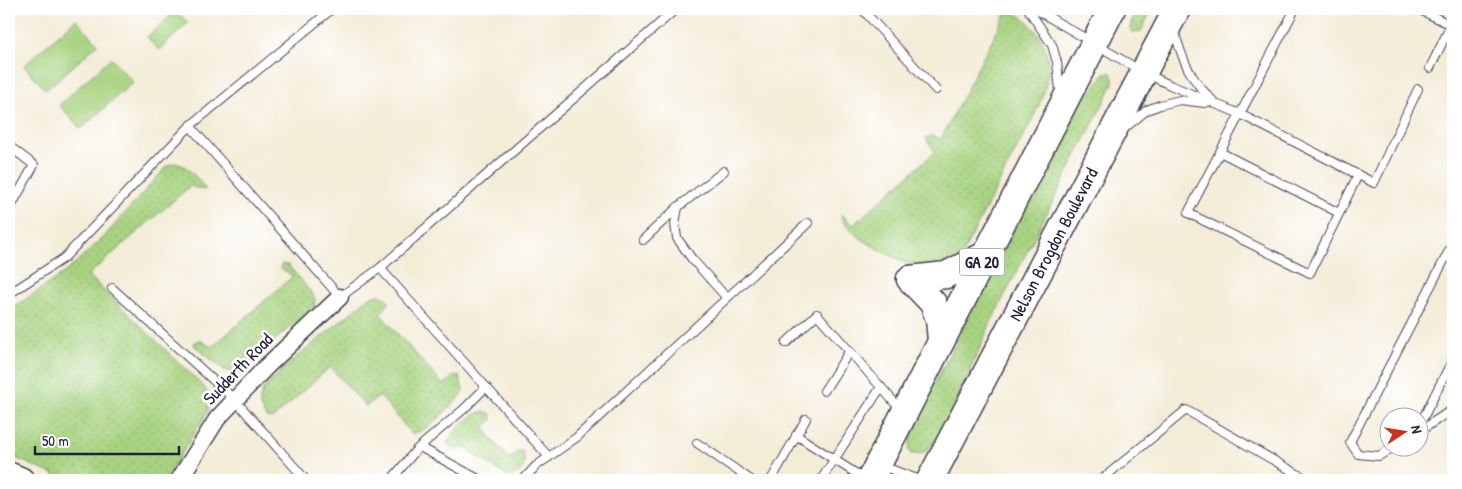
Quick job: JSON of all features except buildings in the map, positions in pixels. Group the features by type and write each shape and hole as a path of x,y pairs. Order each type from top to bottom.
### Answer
{"highway":[{"name":"GA 20","path":"871,475 1112,9"},
{"name":"Nelson Brogdon Boulevard","path":"930,480 1174,15"},
{"path":"941,341 939,319 933,302 910,279 946,275 985,256"}],"main road":[{"path":"9,475 21,480"}],"street":[{"name":"Sudderth Road","path":"179,480 217,419 266,367 340,297"}],"lane":[{"path":"9,294 64,258 190,126 332,9"},
{"path":"190,126 340,297 380,268 676,9"},
{"path":"862,9 936,90"},
{"path":"1028,9 1052,45 1057,62 1062,107"},
{"path":"1034,9 1143,72 1240,114 1374,183 1418,88"},
{"path":"1295,9 1188,213 1310,273 1358,175"},
{"path":"1418,9 1452,25 1430,68"},
{"path":"1174,15 1177,41 1189,72 1200,89 1217,105"},
{"path":"1105,145 1147,110 1180,100 1217,105"},
{"path":"9,146 34,165 9,210"},
{"path":"1220,152 1339,214"},
{"path":"643,240 678,207 724,171"},
{"path":"678,207 675,224 677,238 692,259 727,298"},
{"path":"523,480 536,466 577,437 808,223"},
{"path":"1380,455 1358,454 1350,442 1453,243"},
{"path":"380,268 549,457"},
{"path":"112,288 235,400 306,480"},
{"path":"786,344 817,314 904,413"},
{"path":"824,391 849,352"},
{"path":"1429,406 1453,359"},
{"path":"391,480 420,447 486,387"},
{"path":"821,480 881,388"},
{"path":"1430,424 1453,409"},
{"path":"1101,480 1186,410 1308,480"},
{"path":"771,480 806,419"},
{"path":"796,435 834,460 871,475 920,480"},
{"path":"697,444 751,480"},
{"path":"420,447 480,480"}],"green space":[{"path":"1137,9 1152,9 1141,31 1133,32 1130,29 1131,23"},
{"path":"176,11 188,23 159,50 147,37"},
{"path":"1010,13 1027,21 1036,31 1046,53 1048,72 1040,103 959,259 918,269 861,239 844,223 841,215 853,225 935,152 926,138 932,136 941,139 1005,15"},
{"path":"76,19 98,44 46,90 24,66"},
{"path":"111,58 133,82 81,129 59,105"},
{"path":"1110,72 1113,81 1110,90 991,322 943,432 927,450 919,454 911,454 909,450 912,427 1078,106 1105,73"},
{"path":"175,163 188,169 205,190 190,186 88,275 204,387 209,398 208,411 165,480 66,480 9,455 9,311 68,270 104,237 167,166"},
{"path":"282,264 288,265 313,295 315,299 314,307 277,338 243,371 233,373 223,369 195,346 194,343 199,340 212,347 293,276 280,268"},
{"path":"379,295 390,302 380,314 443,385 454,376 459,376 463,390 461,396 430,425 411,433 380,396 366,406 330,367 272,419 266,417 260,407 260,399 264,387 370,297"},
{"path":"481,412 491,414 492,420 483,428 509,459 519,451 522,451 524,464 517,474 508,477 464,447 457,450 447,444 461,425"}]}
